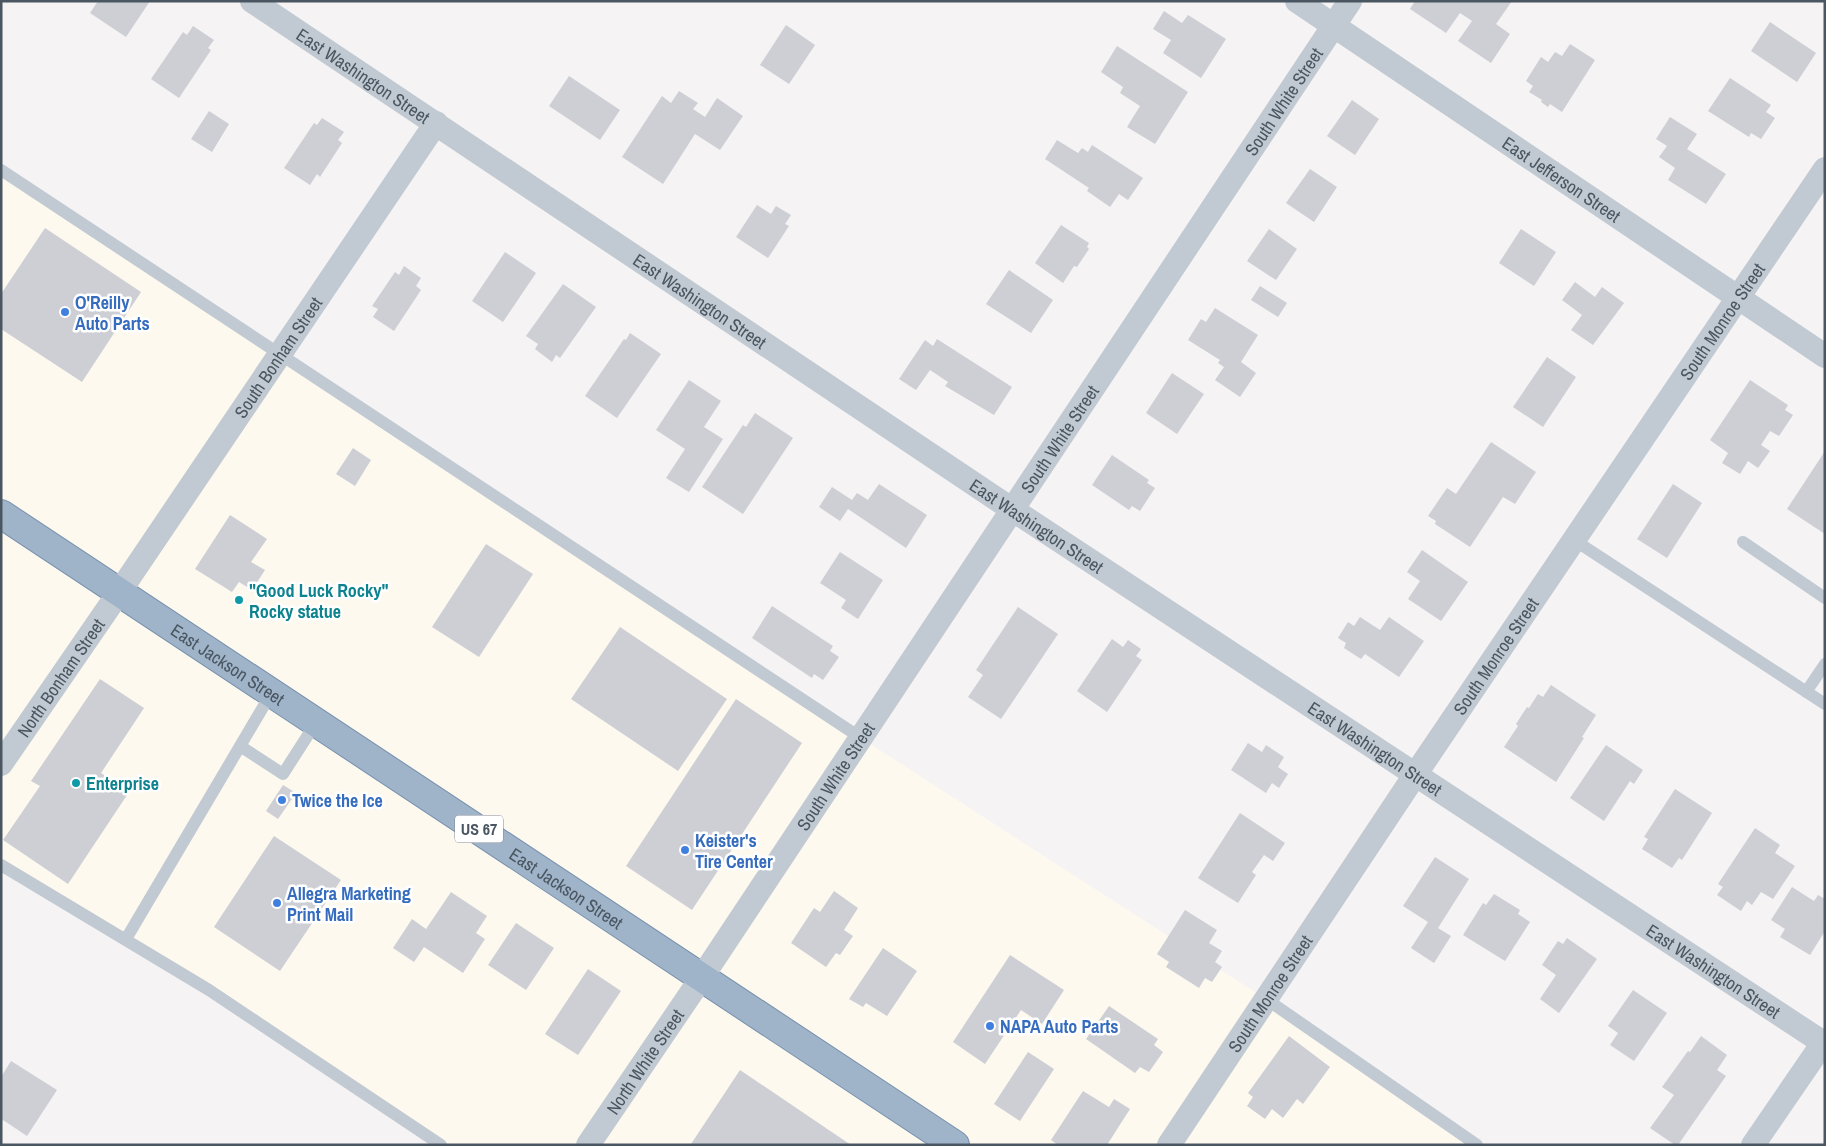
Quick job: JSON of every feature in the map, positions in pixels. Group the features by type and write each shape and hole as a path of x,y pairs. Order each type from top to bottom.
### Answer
{"highway":[{"name":"East Jackson Street","path":"1,514 955,1145"}],"street":[{"name":"East Washington Street","path":"252,1 1013,510 1824,1042"},
{"name":"East Jefferson Street","path":"1297,1 1825,356"},
{"name":"South White Street","path":"702,977 1350,1"},
{"name":"South Bonham Street","path":"120,591 436,123"},
{"name":"South Monroe Street","path":"1169,1145 1415,775 1825,169"},
{"name":"North Bonham Street","path":"1,764 120,591"},
{"name":"North White Street","path":"588,1145 702,977"},
{"path":"1754,1145 1824,1042"}],"lane":[{"path":"1,170 862,738"},
{"path":"1574,540 1825,704"},
{"path":"1743,542 1825,598"},
{"path":"1806,692 1825,664"},
{"path":"126,939 272,692"},
{"path":"240,746 283,774 316,721"},
{"path":"1,865 210,990 441,1145"},
{"path":"1266,999 1478,1145"}],"shaded area":[{"path":"1,170 861,738 1266,999 1477,1145 441,1145 1,865"}],"building":[{"path":"98,1 150,1 126,37 90,13"},
{"path":"1415,1 1512,1 1496,24 1510,34 1491,63 1458,41 1472,21 1460,13 1446,33 1410,9"},
{"path":"1164,11 1182,23 1188,15 1226,39 1201,78 1163,53 1171,40 1153,29"},
{"path":"1770,22 1816,53 1797,82 1751,51"},
{"path":"786,25 815,45 789,84 760,65"},
{"path":"193,26 214,40 208,48 211,50 179,98 151,79 183,32 187,35"},
{"path":"1570,44 1595,60 1562,112 1550,104 1548,107 1541,102 1542,100 1529,92 1533,86 1526,81 1541,57 1548,62 1555,52 1562,56"},
{"path":"1117,46 1188,92 1155,144 1127,127 1140,106 1120,93 1123,87 1101,72"},
{"path":"569,76 620,110 600,140 549,106"},
{"path":"1730,78 1771,105 1766,112 1775,118 1761,139 1751,133 1749,137 1708,111"},
{"path":"679,91 698,103 693,109 705,117 717,98 743,116 720,150 695,134 663,184 622,157 662,96 671,103"},
{"path":"1352,100 1379,119 1355,155 1327,136"},
{"path":"209,111 229,124 212,152 191,139"},
{"path":"1670,117 1697,134 1687,149 1726,174 1706,204 1668,180 1675,168 1659,157 1667,146 1656,139"},
{"path":"322,118 344,132 338,140 342,143 320,177 317,174 310,185 284,168 314,123 317,125"},
{"path":"1057,140 1078,153 1082,148 1088,152 1092,145 1143,178 1128,200 1119,194 1110,207 1087,191 1089,188 1045,159"},
{"path":"1310,169 1337,187 1314,222 1286,203"},
{"path":"757,205 771,214 776,206 791,215 785,224 789,226 768,258 736,237"},
{"path":"1061,225 1089,243 1087,247 1089,249 1077,267 1074,266 1063,283 1035,263"},
{"name":"O'Reilly Auto Parts","path":"45,228 141,292 82,382 1,329 1,294"},
{"path":"1269,229 1297,249 1276,280 1247,261"},
{"path":"1521,229 1556,252 1534,286 1499,263"},
{"path":"505,252 536,273 503,322 472,301"},
{"path":"404,266 421,278 416,286 421,290 394,331 373,317 378,309 372,306 395,272 399,275"},
{"path":"1009,270 1053,300 1031,333 986,304"},
{"path":"1575,282 1595,297 1602,287 1624,303 1593,345 1571,330 1582,315 1562,300"},
{"path":"563,284 596,307 560,358 556,355 552,362 535,349 538,344 526,336"},
{"path":"1260,286 1287,303 1278,317 1251,300"},
{"path":"1215,308 1258,335 1241,362 1256,373 1240,397 1215,380 1224,367 1218,363 1220,360 1188,340 1201,319 1206,322"},
{"path":"630,333 661,354 617,418 585,396"},
{"path":"937,339 1012,387 994,415 945,386 948,382 930,370 916,390 899,379 925,340 933,346"},
{"path":"1547,357 1576,377 1543,427 1513,407"},
{"path":"1172,373 1204,394 1177,434 1146,413"},
{"path":"689,380 721,401 704,427 723,439 689,492 666,478 685,449 656,430"},
{"path":"1750,380 1788,405 1785,410 1793,415 1779,436 1770,431 1761,445 1770,451 1758,468 1748,461 1740,474 1722,463 1728,453 1710,440"},
{"path":"755,413 793,438 743,514 702,487 743,425 746,427"},
{"path":"1491,442 1536,472 1515,504 1503,497 1470,547 1435,524 1436,521 1428,516 1447,488 1456,494"},
{"path":"353,448 371,460 355,486 336,474"},
{"path":"1825,451 1825,534 1787,509"},
{"path":"1112,455 1149,480 1147,483 1155,488 1140,511 1132,506 1129,510 1092,485"},
{"path":"879,484 927,515 906,548 848,509 840,521 819,507 832,487 852,500 857,493 868,500"},
{"path":"1673,484 1702,503 1667,558 1637,539"},
{"path":"230,515 267,539 251,562 265,570 252,590 239,582 232,592 195,569"},
{"path":"486,544 533,574 479,657 432,627"},
{"path":"1422,550 1468,582 1441,621 1408,599 1420,581 1407,572"},
{"path":"840,552 883,580 858,619 841,608 846,600 820,583"},
{"path":"772,606 833,646 830,651 839,657 823,680 814,674 812,678 752,638"},
{"path":"1018,607 1058,634 1001,719 968,697 983,675 976,670"},
{"path":"1360,617 1380,630 1389,617 1424,641 1399,677 1365,654 1361,659 1344,648 1346,643 1338,638 1348,622 1354,626"},
{"path":"620,627 727,699 678,771 571,699"},
{"path":"1112,639 1123,647 1128,640 1141,649 1136,656 1142,660 1107,712 1077,691"},
{"name":"Enterprise","path":"100,679 144,708 101,773 129,792 68,884 3,840 40,786 31,781"},
{"path":"1551,685 1596,715 1556,782 1504,747 1518,726 1516,724 1527,707 1529,708 1538,694 1543,697"},
{"path":"736,699 802,743 692,910 626,866"},
{"path":"1248,743 1262,752 1266,745 1284,757 1278,767 1288,774 1279,788 1272,783 1266,793 1231,770"},
{"path":"1606,745 1643,770 1634,784 1630,781 1604,821 1570,798"},
{"path":"283,785 296,793 278,819 266,811"},
{"path":"1675,789 1712,813 1682,860 1679,858 1672,868 1642,849 1648,839 1644,837"},
{"path":"1240,813 1285,843 1273,861 1264,855 1252,872 1256,875 1238,903 1198,878"},
{"path":"1755,828 1780,845 1775,853 1795,866 1773,899 1761,892 1752,905 1747,901 1741,911 1717,895 1723,887 1718,884"},
{"name":"Allegra Marketing Print Mail","path":"274,836 341,880 280,971 214,927"},
{"path":"1435,857 1469,879 1438,928 1451,936 1434,963 1411,948 1428,922 1403,906"},
{"path":"1792,887 1814,901 1818,895 1825,899 1825,931 1810,955 1780,937 1785,929 1771,920"},
{"path":"834,891 858,908 844,930 853,936 840,955 836,953 826,967 791,943 814,908 820,912"},
{"path":"451,892 487,916 476,933 485,939 463,973 424,947 414,962 393,948 412,919 426,929"},
{"path":"1494,894 1520,910 1518,914 1530,922 1505,961 1463,935 1483,903 1486,905"},
{"path":"1185,910 1217,930 1209,943 1222,951 1215,962 1222,967 1212,982 1205,978 1199,988 1166,967 1169,962 1157,954"},
{"path":"516,923 554,948 526,990 488,965"},
{"path":"1567,938 1597,959 1559,1013 1540,999 1556,975 1542,965 1558,941 1563,944"},
{"path":"883,948 917,971 887,1016 866,1003 863,1007 849,999"},
{"path":"1010,955 1064,990 1042,1024 1021,1010 985,1064 953,1042"},
{"path":"588,969 621,991 578,1055 545,1034"},
{"path":"1633,990 1667,1013 1634,1061 1610,1045 1618,1033 1608,1026"},
{"path":"1109,1006 1158,1039 1154,1045 1163,1052 1149,1072 1140,1067 1135,1073 1086,1039"},
{"path":"1289,1036 1330,1067 1303,1104 1297,1099 1283,1118 1272,1109 1265,1119 1247,1106 1253,1097 1248,1093"},
{"path":"1701,1036 1727,1055 1717,1070 1726,1076 1678,1145 1675,1145 1650,1128 1674,1095 1662,1087"},
{"path":"1028,1052 1054,1069 1020,1121 994,1104"},
{"path":"11,1061 57,1090 27,1136 3,1120 1,1123 1,1077"},
{"path":"740,1070 851,1145 691,1144"},
{"path":"1083,1091 1109,1107 1114,1099 1130,1109 1107,1145 1058,1145 1051,1140"}],"place":[{"name":"O'Reilly Auto Parts","path":"65,312"},
{"name":"\"Good Luck Rocky\" Rocky statue","path":"239,600"},
{"name":"Enterprise","path":"76,783"},
{"name":"Twice the Ice","path":"282,800"},
{"name":"Keister's Tire Center","path":"685,850"},
{"name":"Allegra Marketing Print Mail","path":"277,903"},
{"name":"NAPA Auto Parts","path":"990,1026"}]}
